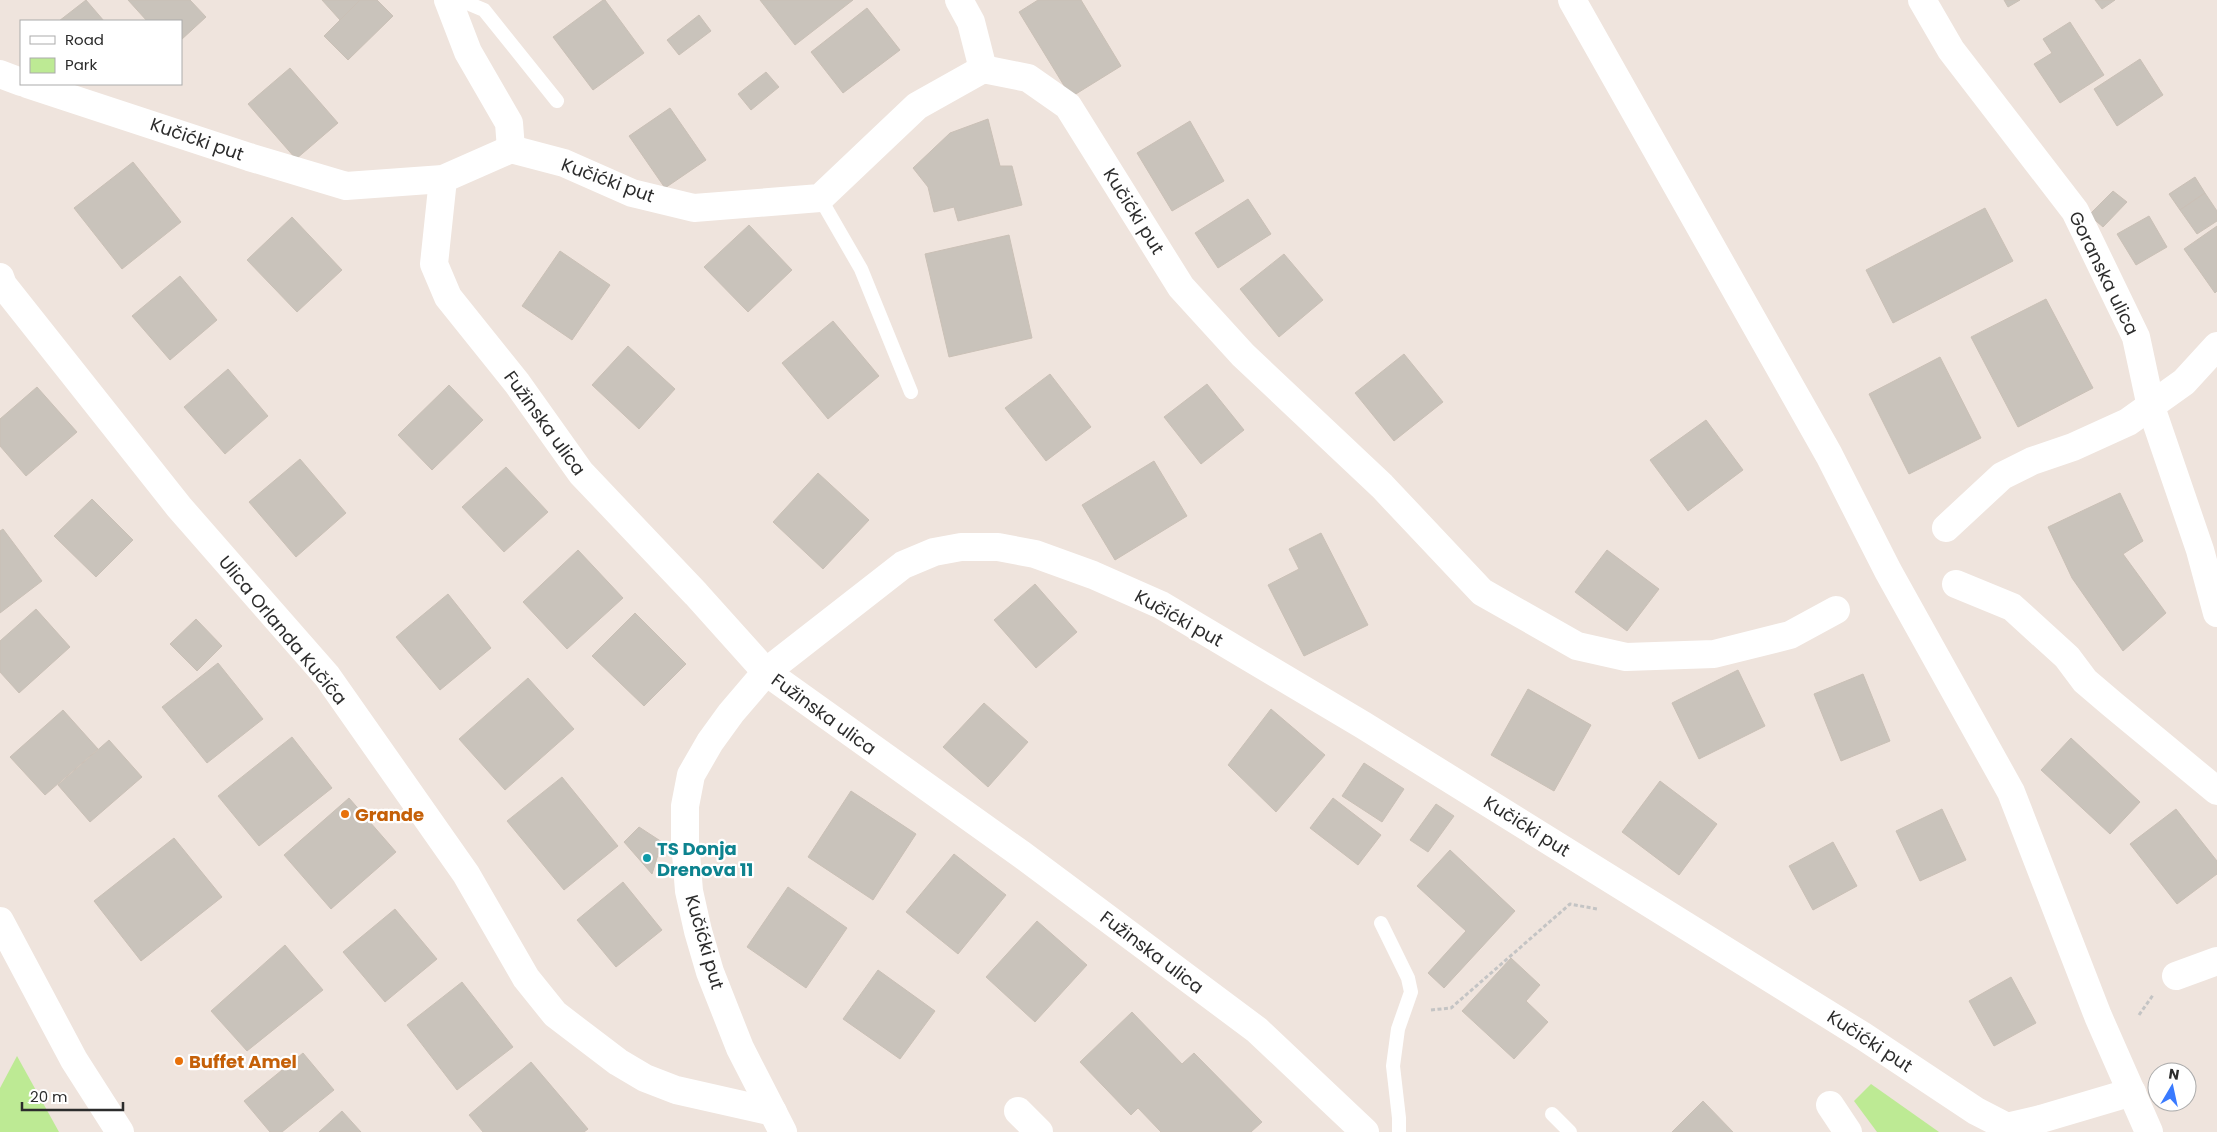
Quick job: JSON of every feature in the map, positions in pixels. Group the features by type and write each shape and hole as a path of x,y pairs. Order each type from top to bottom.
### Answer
{"street":[{"path":"820,198 917,106 983,69 971,22 959,0"},
{"path":"1572,0 1829,456 1888,571 2011,792 2098,1016 2149,1132"},
{"name":"Goranska ulica","path":"1922,0 1951,50 2075,211 2136,337 2151,407 2200,550 2217,613"},
{"path":"448,3 468,52 509,123 511,149"},
{"name":"Kučićki put","path":"983,69 1028,78 1068,106 1181,287 1243,355 1382,486 1482,592 1577,646 1626,657 1714,654 1790,635 1836,610"},
{"path":"0,74 20,82"},
{"name":"Kučićki put","path":"30,85 249,157 346,186 443,179 511,149 564,163 632,193 694,208 820,198"},
{"name":"Fužinska ulica","path":"443,179 434,264 448,297 517,383 581,473 696,594 766,672 1013,849 1257,1030 1365,1132"},
{"name":"Ulica Orlanda Kučića","path":"1,284 179,507 327,676 466,874 526,978 555,1014 618,1062 645,1078 676,1090 778,1122"},
{"path":"1946,528 2002,476 2032,461 2073,447 2128,422 2151,407 2184,382 2217,346"},
{"name":"Kučićki put","path":"778,1122 740,1048 710,972 698,931 689,890 685,841 685,806 691,775 710,742 731,713 766,672 903,566 934,552 961,547 998,547 1035,554 1093,575 1161,605 1363,725 1863,1036 1976,1111 2010,1129 2132,1092"},
{"path":"1956,584 2012,607 2068,657 2086,681 2217,791"},
{"path":"0,921 74,1060 120,1132"},
{"path":"2176,976 2217,961"},
{"path":"1830,1105 1848,1132"},
{"path":"1018,1111 1039,1132"}],"lane":[{"path":"448,3 465,2 484,10 557,101"},
{"path":"820,198 861,269 912,392"},
{"path":"1381,923 1408,978 1411,992 1398,1029 1393,1066 1399,1132"},
{"path":"1552,1114 1570,1132"}],"path":[{"path":"1408,1005 1435,1011 1451,1008 1570,904 1603,910"}],"green space":[{"path":"17,1056 59,1132 0,1132 0,1088"},
{"path":"1871,1084 1939,1132 1877,1132 1854,1101"}],"building":[{"path":"86,0 103,20 60,20"},
{"path":"128,0 190,0 206,17 182,39 182,20 146,20"},
{"path":"322,0 360,0 340,20"},
{"path":"360,0 377,0 393,16 348,60 324,36"},
{"path":"605,0 644,53 593,90 553,37"},
{"path":"760,0 853,0 795,45"},
{"path":"1038,0 1081,0 1121,66 1071,97 1019,12"},
{"path":"2004,0 2020,0 2008,7"},
{"path":"2095,0 2115,0 2102,9"},
{"path":"867,8 900,50 843,93 811,52"},
{"path":"699,15 711,31 679,55 667,40"},
{"path":"2070,22 2104,75 2060,103 2034,64 2052,53 2043,39"},
{"path":"2140,59 2163,95 2117,126 2094,89"},
{"path":"290,68 338,123 296,159 248,104"},
{"path":"766,72 779,87 751,110 738,94"},
{"path":"670,108 706,160 665,188 629,136"},
{"path":"988,119 1000,166 1012,166 1022,205 958,221 954,207 934,212 928,187 913,168 950,133"},
{"path":"1190,121 1224,181 1172,211 1137,153"},
{"path":"133,162 181,222 122,269 74,208"},
{"path":"2195,177 2205,193 2180,210 2169,194"},
{"path":"2113,191 2127,202 2103,227 2089,215"},
{"path":"2205,193 2217,211 2217,221 2197,234 2180,210"},
{"path":"1248,199 1271,234 1218,268 1195,233"},
{"path":"1985,208 2013,261 1893,323 1866,270"},
{"path":"2149,216 2167,247 2136,265 2117,234"},
{"path":"292,217 342,270 297,312 247,260"},
{"path":"749,225 792,270 748,312 704,267"},
{"path":"2217,226 2217,291 2215,293 2184,249"},
{"path":"1009,235 1032,338 949,357 925,254"},
{"path":"560,251 610,285 572,340 522,306"},
{"path":"1284,254 1323,300 1279,337 1240,289"},
{"path":"180,276 217,320 170,360 132,316"},
{"path":"2046,299 2093,388 2018,427 1971,337"},
{"path":"833,321 879,376 828,419 782,363"},
{"path":"628,346 675,389 639,429 592,385"},
{"path":"1404,354 1443,402 1394,441 1355,393"},
{"path":"1940,357 1981,438 1909,474 1869,394"},
{"path":"228,369 268,416 225,454 184,407"},
{"path":"1050,374 1091,427 1046,461 1005,408"},
{"path":"1207,384 1244,430 1201,464 1164,417"},
{"path":"449,385 483,420 432,470 398,435"},
{"path":"37,387 77,432 26,476 0,446 0,419"},
{"path":"1706,420 1743,470 1688,511 1650,460"},
{"path":"300,459 346,513 296,557 249,502"},
{"path":"1154,461 1187,516 1115,560 1082,505"},
{"path":"506,467 548,512 504,552 462,507"},
{"path":"818,473 869,520 823,569 773,522"},
{"path":"2120,493 2143,541 2123,554 2166,613 2123,651 2072,578 2048,527"},
{"path":"92,499 133,540 96,577 54,536"},
{"path":"3,529 42,581 0,613 0,531"},
{"path":"1321,533 1368,625 1304,656 1268,585 1299,569 1289,549"},
{"path":"578,550 623,598 567,649 523,602"},
{"path":"1607,550 1659,589 1627,631 1575,592"},
{"path":"1035,584 1077,632 1036,668 994,620"},
{"path":"448,594 491,648 440,690 396,637"},
{"path":"36,609 70,647 19,693 0,672 0,641"},
{"path":"635,613 686,664 644,706 592,656"},
{"path":"196,619 222,646 197,671 170,644"},
{"path":"218,663 263,719 207,763 162,707"},
{"path":"1738,670 1765,726 1699,759 1672,703"},
{"path":"1863,674 1890,741 1841,761 1814,694"},
{"path":"528,678 574,729 505,790 459,739"},
{"path":"1528,689 1591,725 1554,791 1491,755"},
{"path":"984,703 1028,742 988,787 943,747"},
{"path":"1271,709 1325,755 1276,812 1228,765"},
{"path":"63,710 98,749 45,795 10,757"},
{"path":"292,737 332,788 259,846 218,796"},
{"path":"2071,738 2140,802 2110,834 2041,770"},
{"path":"109,740 142,777 90,822 58,785"},
{"path":"1364,763 1404,789 1382,822 1342,796"},
{"path":"562,777 618,846 564,890 507,821"},
{"path":"1660,781 1717,824 1679,875 1622,832"},
{"path":"851,791 916,834 873,900 808,857"},
{"path":"349,798 396,852 331,909 284,855"},
{"path":"1333,798 1381,835 1358,865 1310,828"},
{"path":"1436,804 1454,816 1428,852 1410,840"},
{"path":"1942,809 1966,860 1920,881 1896,831"},
{"path":"2176,809 2217,861 2217,874 2177,904 2130,844"},
{"name":"TS Donja Drenova 11","path":"639,827 662,842 652,874 624,842"},
{"path":"174,838 222,897 141,961 94,901"},
{"path":"1833,842 1857,886 1813,910 1789,866"},
{"path":"1450,850 1515,911 1444,988 1428,973 1466,931 1417,886"},
{"path":"954,854 1006,895 958,954 906,912"},
{"path":"623,882 662,930 616,967 577,920"},
{"path":"788,887 847,928 806,988 747,947"},
{"path":"395,909 437,959 385,1002 343,952"},
{"path":"1037,921 1087,965 1035,1022 986,977"},
{"path":"285,945 323,990 247,1051 211,1011"},
{"path":"1511,958 1540,985 1526,1001 1548,1022 1514,1059 1462,1011"},
{"path":"878,970 935,1011 900,1059 843,1019"},
{"path":"2011,977 2036,1023 1994,1046 1969,1001"},
{"path":"462,982 513,1047 457,1090 407,1025"},
{"path":"1132,1012 1182,1064 1194,1053 1262,1122 1251,1132 1161,1132 1138,1108 1131,1115 1080,1062"},
{"path":"303,1053 334,1090 282,1132 270,1132 244,1101"},
{"path":"531,1062 588,1129 584,1132 483,1132 469,1115"},
{"path":"1703,1101 1733,1132 1672,1132"},
{"path":"342,1111 361,1132 319,1132"}],"place":[{"name":"Grande","path":"345,814"},
{"name":"TS Donja Drenova 11","path":"647,858"},
{"name":"Buffet Amel","path":"179,1061"}]}
